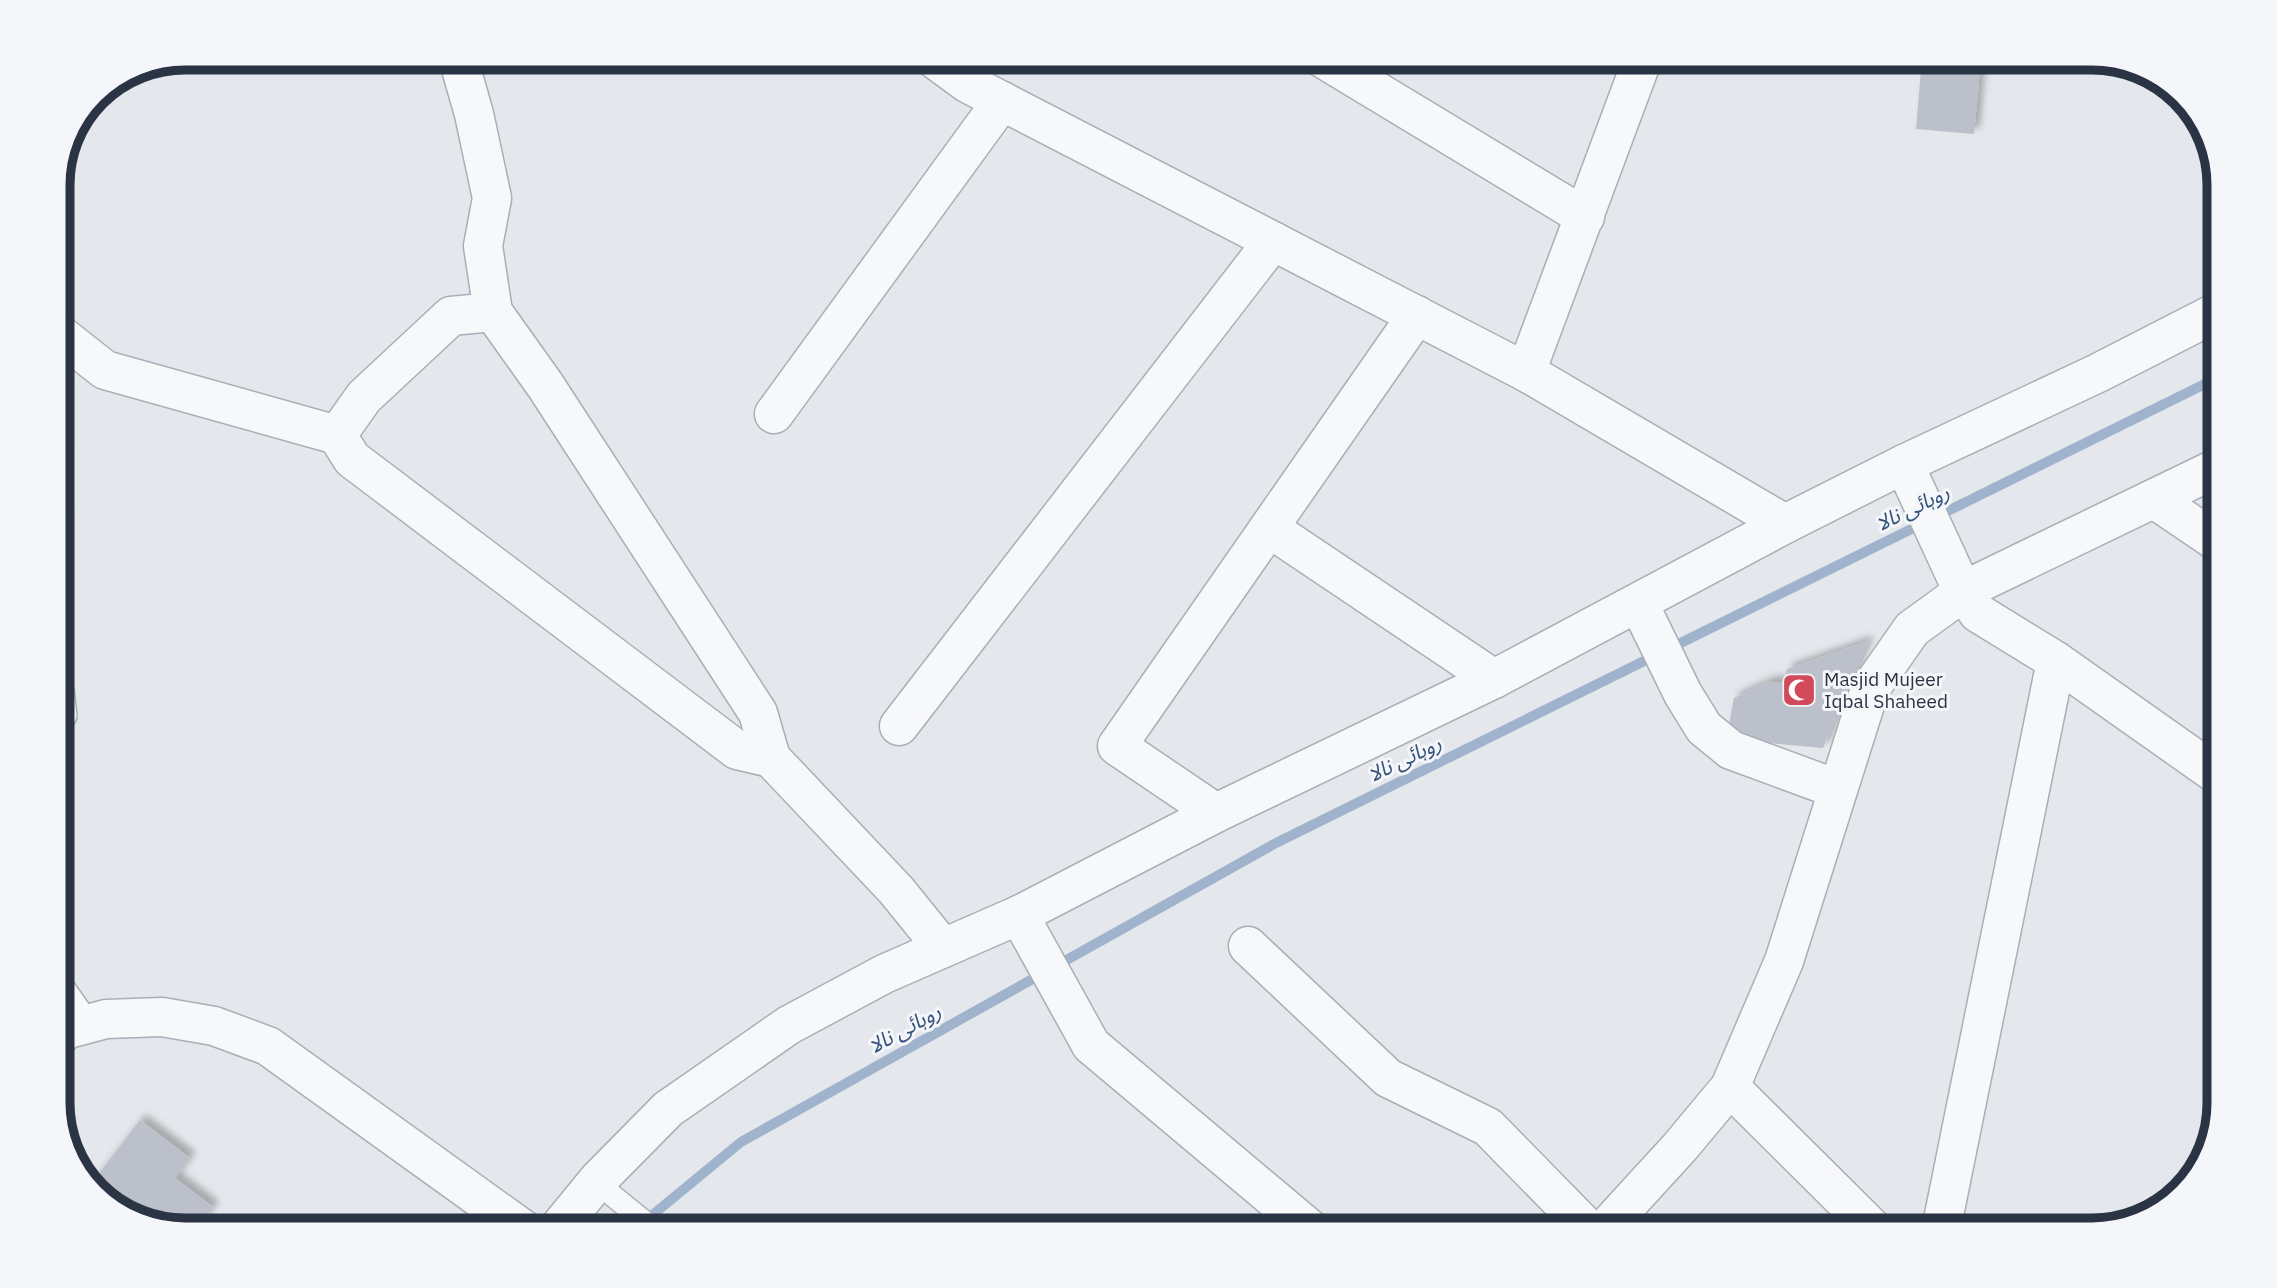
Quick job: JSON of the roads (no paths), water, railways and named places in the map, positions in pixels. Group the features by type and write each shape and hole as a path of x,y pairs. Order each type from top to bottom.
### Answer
{"street":[{"path":"461,70 492,198 483,246 493,312 552,396 758,713 771,758 896,890 943,948"},
{"path":"949,70 967,83 1527,372 1785,524"},
{"path":"1342,70 1585,217"},
{"path":"1527,372 1639,70"},
{"path":"774,414 1002,101"},
{"path":"899,726 1273,241"},
{"path":"337,435 364,397 451,316 493,312"},
{"path":"1216,813 1117,746 1418,315"},
{"path":"570,1218 606,1188 668,1109 789,1025 884,974 943,948 1026,928 1216,813 1494,679 1644,614 1785,524 1907,471 2207,317"},
{"path":"70,342 105,370 337,435 352,459 737,750 771,758"},
{"path":"1907,471 1961,585 1978,612 2056,661 2207,768"},
{"path":"1615,1218 1730,1087 1784,961 1870,689 1913,629 1961,585 2207,473"},
{"path":"2154,499 2207,535"},
{"path":"1269,528 1494,679"},
{"path":"1644,614 1683,694 1704,728 1731,750 1837,789"},
{"path":"1953,1218 2056,661"},
{"path":"1026,928 1091,1045 1297,1218"},
{"path":"1248,946 1388,1078 1488,1127 1577,1218"},
{"path":"74,1031 106,1019 162,1017 214,1026 268,1046 507,1218"},
{"path":"1730,1087 1862,1218"}],"lane":[{"path":"606,1188 641,1218"}],"waterway":[{"name":"روہائی نالا","path":"649,1218 741,1142 1276,843 2207,383"}],"place":[{"name":"Masjid Mujeer Iqbal Shaheed","path":"1799,690"}]}
